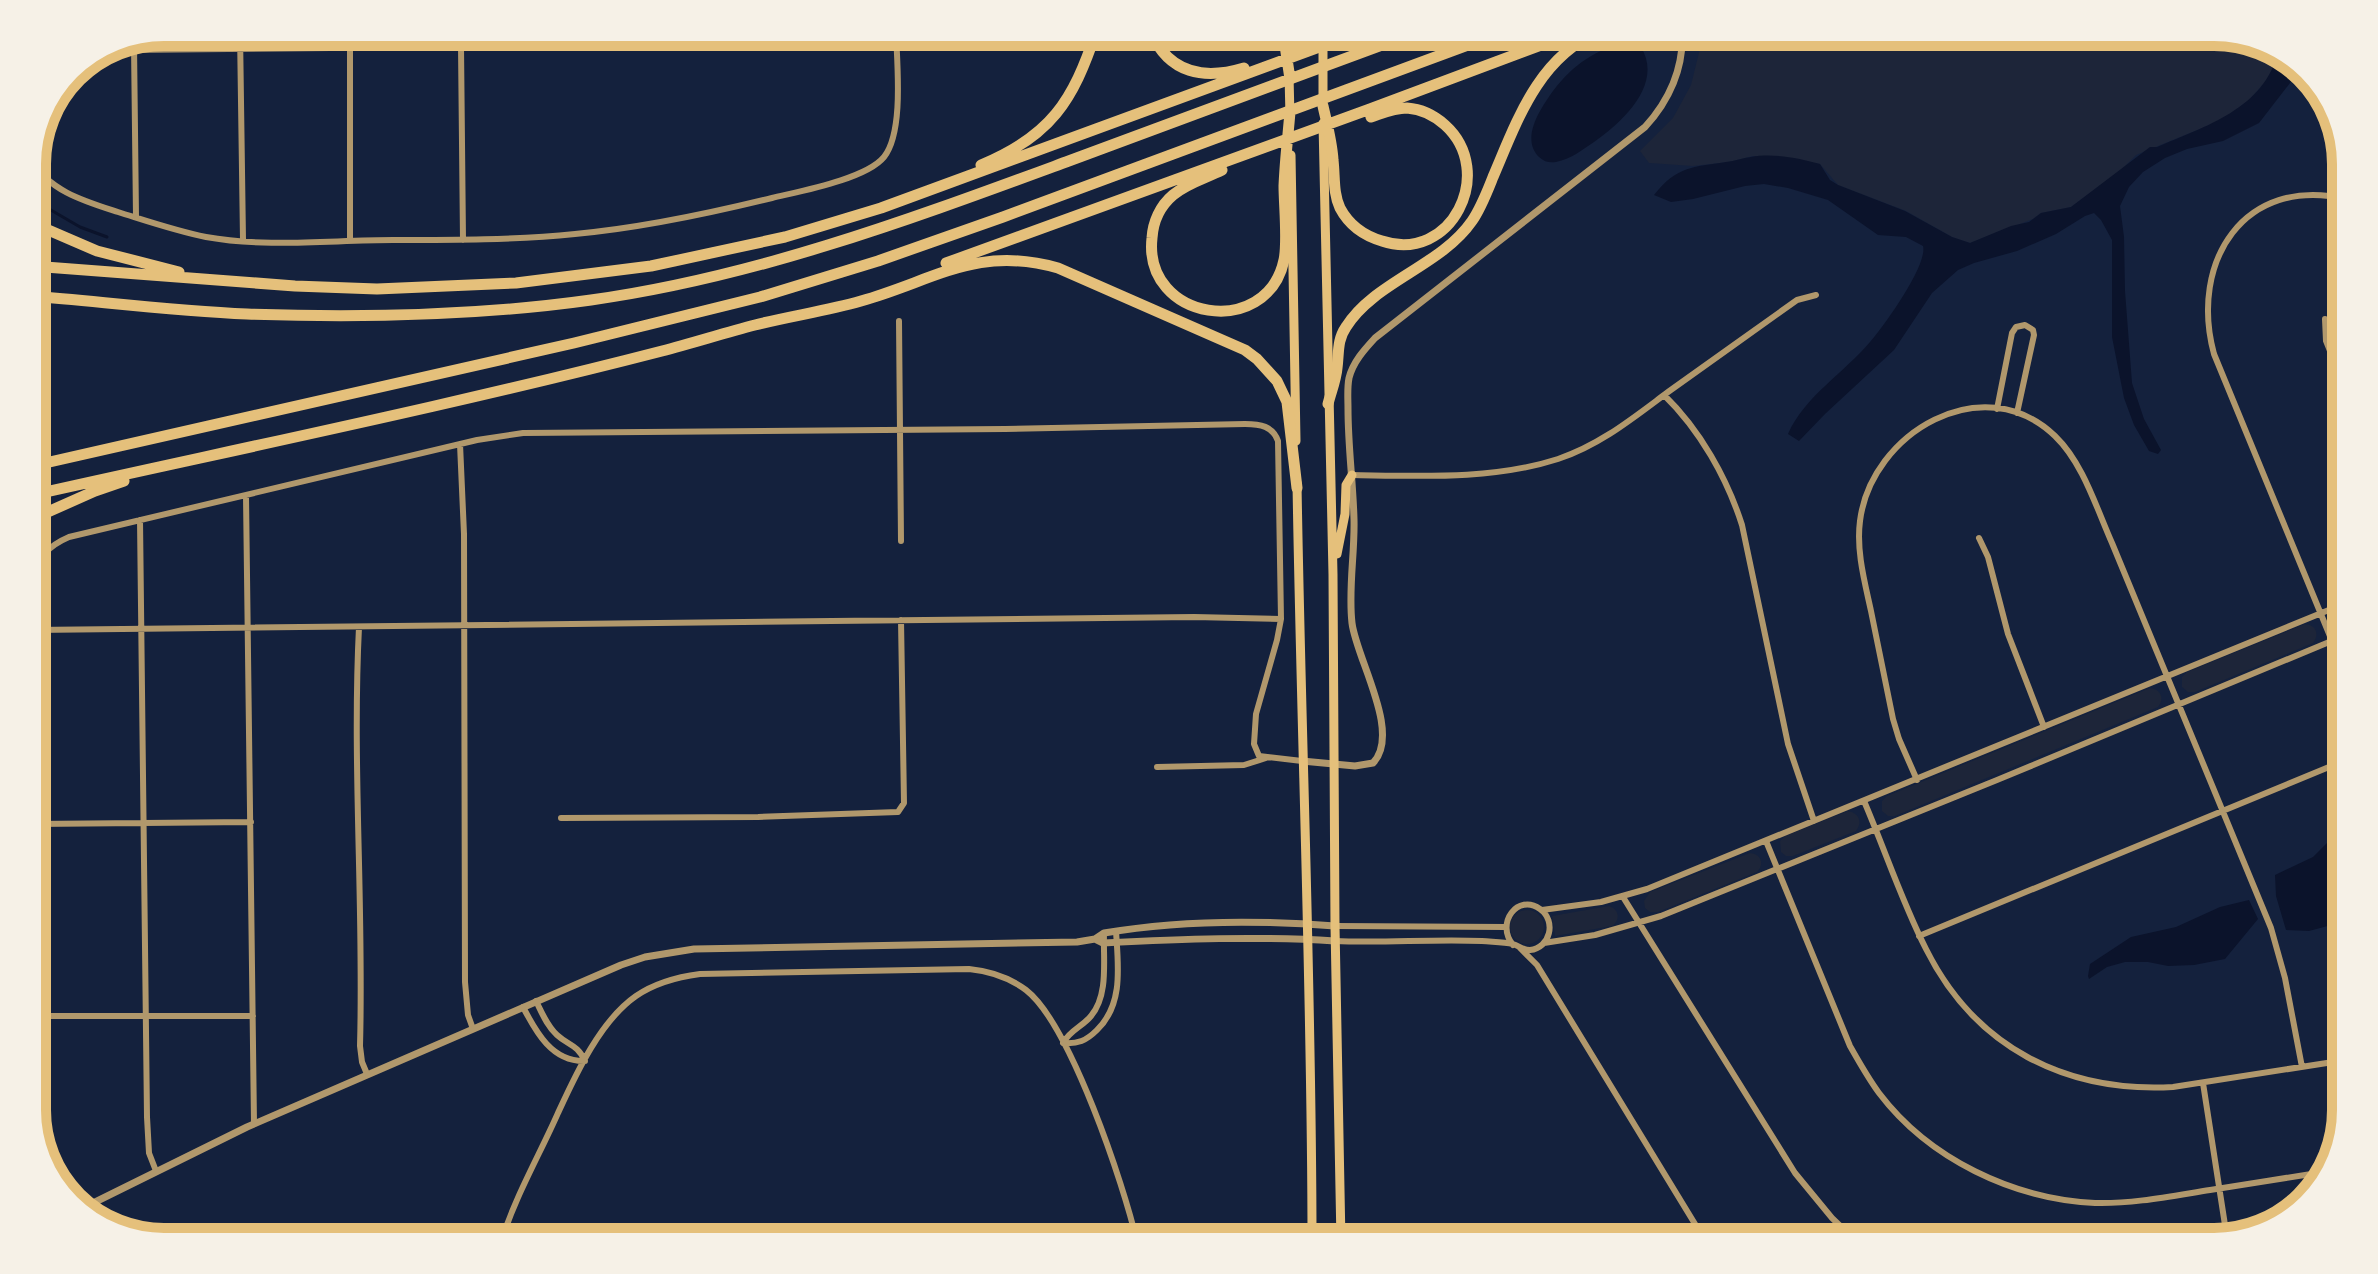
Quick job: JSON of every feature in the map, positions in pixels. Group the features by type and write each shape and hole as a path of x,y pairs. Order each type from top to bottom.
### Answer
{"highway":[{"path":"927,192 1008,154 1039,132 1070,95 1090,46"},
{"path":"1159,46 1180,66 1199,74 1228,73 1311,50"},
{"path":"1287,46 1290,79"},
{"path":"46,267 231,282 377,289 516,283 651,266 736,249 834,223 927,192 1322,46"},
{"path":"46,297 245,314 361,316 521,308 630,294 783,259 882,229 1379,46"},
{"path":"46,463 602,337 760,297 878,261 1465,46"},
{"path":"794,316 1538,46"},
{"path":"1328,404 1337,369 1340,338 1346,327 1367,303 1463,233 1481,206 1534,88 1555,62 1575,46"},
{"path":"1308,131 1393,110 1406,108 1427,113 1447,127 1461,147 1468,173 1466,195 1455,217 1432,237 1409,244 1386,243 1359,231 1344,215 1335,192 1328,160 1323,106"},
{"path":"1264,148 1172,195 1153,228 1151,242 1156,270 1175,296 1196,308 1220,312 1240,308 1260,297 1277,278 1285,259 1290,112"},
{"path":"46,229 135,262 231,282"},
{"path":"46,492 513,388 861,301 959,266 1015,260 1058,268 1245,350 1257,359 1277,381 1287,402 1297,488"},
{"path":"46,513 95,491 176,464"}],"main road":[{"path":"1323,46 1323,106"},
{"path":"1290,79 1290,112"},
{"path":"1328,160 1328,404 1341,1228"},
{"path":"1288,176 1312,1096 1312,1228"},
{"path":"1333,574 1345,514 1346,485 1352,475"}],"street":[{"path":"241,46 243,240"},
{"path":"350,46 350,241"},
{"path":"148,47 461,46 463,240"},
{"path":"46,178 79,198 136,217 208,237 243,240 463,240 576,234 642,226 726,209 829,183 870,169 890,147 896,129 896,46"},
{"path":"46,550 58,542 140,520 460,444 523,433 1186,424 1265,426 1271,429 1278,441 1281,619 1258,706 1254,744 1259,756 1266,758 1355,766 1373,763 1380,754 1382,740 1379,712 1352,621 1354,523 1348,383 1356,361 1375,338 1645,127 1672,88 1682,46"},
{"path":"134,50 136,217"},
{"path":"1095,939 1103,943 1217,937 1462,941 1517,946 1526,950 1595,935 1639,923 1777,869 2332,641 2214,354 2206,306 2216,260 2233,233 2256,211 2295,195 2332,196"},
{"path":"1352,475 1487,472 1540,464 1572,454 1604,438 1797,300 1816,295"},
{"path":"2325,319 2326,341 2332,356"},
{"path":"899,321 901,541"},
{"path":"1997,409 2012,333 2016,327 2025,325 2030,326 2034,335 2017,413"},
{"path":"1664,395 1713,459 1735,503 1788,744 1814,821"},
{"path":"1917,780 1893,719 1866,590 1859,540 1862,507 1867,491 1885,459 1923,425 1966,409 1997,409 2017,413 2032,419 2056,437 2076,465 2112,543 2271,928 2285,978 2302,1067"},
{"path":"460,444 464,534 465,982 468,1015 473,1029"},
{"path":"246,496 254,1124"},
{"path":"140,520 149,1153 156,1171"},
{"path":"1979,538 1988,557 2008,634 2044,727"},
{"path":"1697,1228 1537,965 1509,939 1506,927 1509,916 1517,908 1529,905 1542,910 1571,908 1623,897 1917,780 2332,608"},
{"path":"46,630 1281,619"},
{"path":"561,818 894,813 904,803 901,620"},
{"path":"359,627 360,1046 367,1074"},
{"path":"1157,767 1244,765 1266,758"},
{"path":"1919,936 2332,766"},
{"path":"1864,801 1919,936 1937,969 1965,1007 1997,1038 2037,1063 2074,1078 2125,1087 2173,1087 2332,1062"},
{"path":"46,824 251,822"},
{"path":"1766,841 1850,1046 1881,1095 1943,1152 1980,1174 2043,1196 2069,1201 2125,1202 2313,1174"},
{"path":"1623,897 1795,1173 1842,1228"},
{"path":"1537,965 1550,923 1542,910"},
{"path":"92,1203 254,1124 367,1074 621,965 667,952 1077,942 1116,931 1190,924 1506,927"},
{"path":"1063,1043 1076,1044 1085,1040 1111,1013 1117,992 1116,931"},
{"path":"1063,1043 1070,1031 1089,1019 1099,1003 1103,987 1104,933"},
{"path":"506,1228 523,1184 573,1081 607,1025 635,997 667,981 700,974 969,969 985,971 1025,990 1046,1012 1084,1088 1134,1228"},
{"path":"536,1001 554,1033 577,1048 585,1061"},
{"path":"523,1007 545,1043 569,1059 585,1061"},
{"path":"46,1016 253,1016"},
{"path":"2203,1083 2225,1227"}],"shaded area":[{"path":"1614,46 1641,47 1647,61 1647,75 1636,102 1616,124 1576,154 1556,162 1541,159 1531,141 1538,114 1569,73 1586,59"},
{"path":"1701,46 2214,46 2244,50 2275,63 2266,81 2249,100 2222,120 2136,155 2120,171 2071,207 2041,213 2033,219 1970,243 1952,237 1906,211 1838,185 1820,164 1753,156 1693,166 1649,163 1640,151 1673,118 1691,85"},
{"path":"2274,63 2293,76 2259,123 2223,141 2187,149 2165,158 2143,172 2129,187 2120,206 2132,383 2144,419 2161,450 2158,454 2149,451 2134,425 2124,398 2112,337 2112,240 2094,213 2017,251 1958,270 1932,293 1894,350 1799,441 1788,434 1795,420 1885,323 1919,267 1923,246 1906,237 1878,235 1828,200 1788,188 1764,184 1745,186 1671,202 1654,195 1670,178 1695,167 1759,156 1795,158 1820,164 1830,180 1838,185 1905,211 1952,237 1970,243 2029,222 2041,213 2071,207 2150,147 2194,132 2231,113 2261,87"},
{"path":"2305,624 2316,630 2313,643 2195,692 2188,692 2182,687 2182,677 2187,672"},
{"path":"2150,688 2161,695 2158,707 1895,816 1888,816 1882,811 1882,801 1887,796"},
{"path":"1848,811 1859,818 1856,831 1793,856 1781,852 1780,841 1785,836"},
{"path":"2332,840 2332,925 2309,931 2286,930 2276,896 2275,875 2313,857"},
{"path":"1750,853 1761,860 1757,872 1658,912 1645,908 1644,901 1650,892"},
{"path":"2249,900 2258,919 2225,959 2168,966 2125,962 2107,967 2089,979 2090,964 2131,937 2176,927 2220,907"},
{"path":"1609,906 1618,915 1612,926 1555,936 1552,916"},
{"path":"1527,910 1539,915 1544,927 1539,939 1527,944 1515,939 1510,927 1515,915"}],"waterway":[{"path":"46,207 80,227 107,237"}]}
